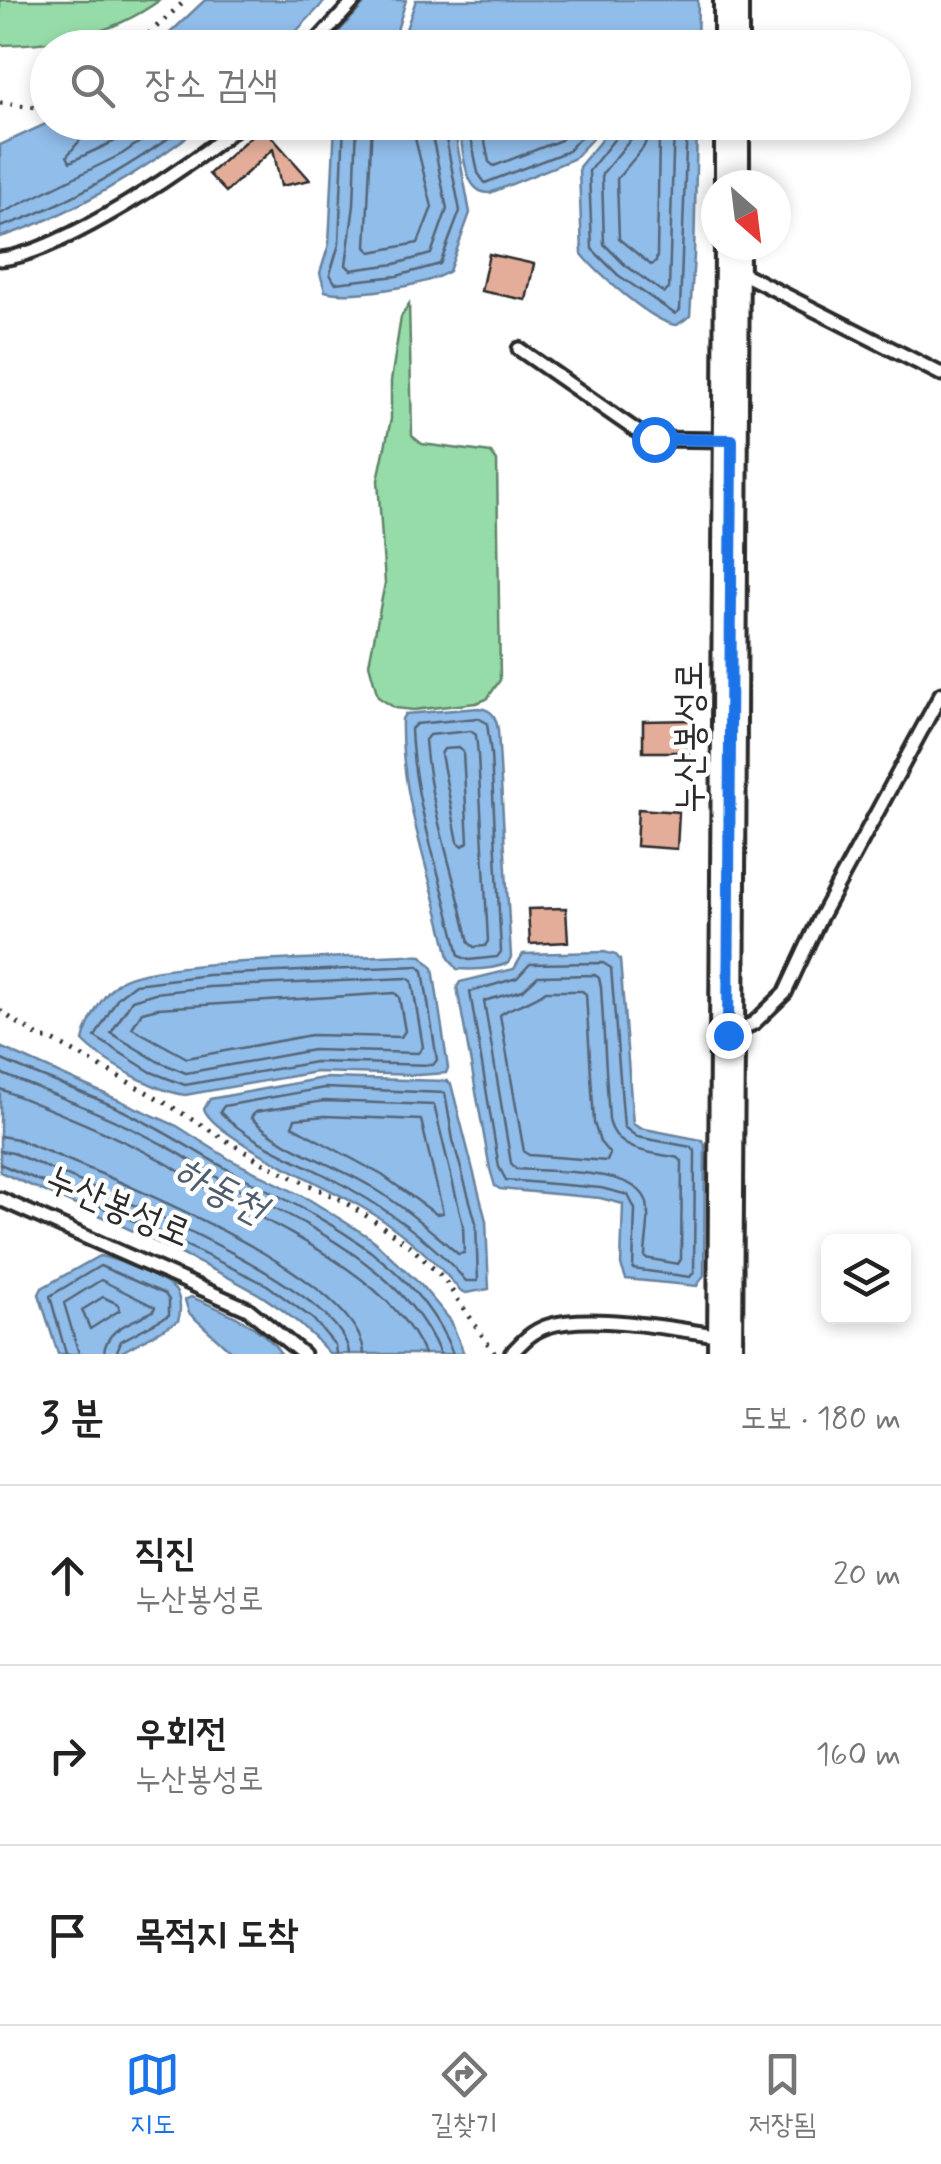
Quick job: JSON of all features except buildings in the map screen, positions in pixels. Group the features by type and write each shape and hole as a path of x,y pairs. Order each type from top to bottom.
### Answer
{"street":[{"path":"731,0 731,30"},
{"path":"732,140 732,170"},
{"name":"누산봉성로","path":"726,1345 732,260"}],"lane":[{"path":"328,30 355,0"},
{"path":"0,260 51,244 128,202 223,140"},
{"path":"739,260 941,374"},
{"path":"520,348 644,436 732,440"},
{"path":"728,1035 754,1023 785,993 820,918 941,694"},
{"name":"누산봉성로","path":"0,1199 248,1309 303,1354"},
{"name":"누산봉성로","path":"511,1354 532,1333 565,1322 665,1328 726,1345"}],"path":[{"path":"153,30 186,0"},
{"path":"0,103 30,106"},
{"path":"0,1011 42,1039 51,1039 160,1099 265,1164 341,1200 373,1220 410,1246 444,1278 495,1354"}],"green space":[{"path":"0,0 160,0 103,30 30,30 30,44 0,45"},
{"path":"409,304 412,436 422,444 491,453 497,461 500,680 487,699 476,703 413,710 395,708 378,697 369,664 385,583 378,480 391,419 391,381 401,317"}],"water":[{"path":"205,0 326,0 297,30 173,30"},
{"path":"368,0 406,0 397,30 341,30"},
{"path":"416,0 698,0 697,30 406,30"},
{"path":"30,131 30,140 182,140 107,189 52,217 0,237 0,145"},
{"path":"334,140 456,140 470,213 449,271 388,289 325,291 320,273 329,244"},
{"path":"461,140 591,140 573,159 490,193 474,186"},
{"path":"601,140 697,140 690,316 677,325 641,307 582,254 579,167"},
{"path":"479,708 493,715 498,730 511,957 508,963 496,967 457,969 449,958 412,810 402,719 405,714"},
{"path":"604,952 620,960 633,1124 702,1140 705,1145 704,1275 697,1286 626,1279 621,1265 623,1204 600,1198 500,1189 495,1186 490,1169 457,987 460,982 514,969 523,954"},
{"path":"422,956 433,968 446,1073 316,1072 185,1095 131,1074 83,1041 107,994 119,982 137,975 209,965"},
{"name":"하동천","path":"0,1047 177,1126 372,1239 421,1285 451,1321 464,1354 330,1354 296,1320 240,1283 0,1172"},
{"path":"323,1078 451,1084 486,1221 489,1289 466,1293 460,1290 426,1254 387,1223 229,1134 204,1109 210,1099"},
{"path":"99,1256 170,1285 179,1301 178,1321 118,1354 58,1354 39,1294 42,1288"},
{"path":"191,1297 253,1327 281,1354 234,1354 189,1313 185,1300"}],"route":[{"path":"654,439 732,440 728,1035"}]}
